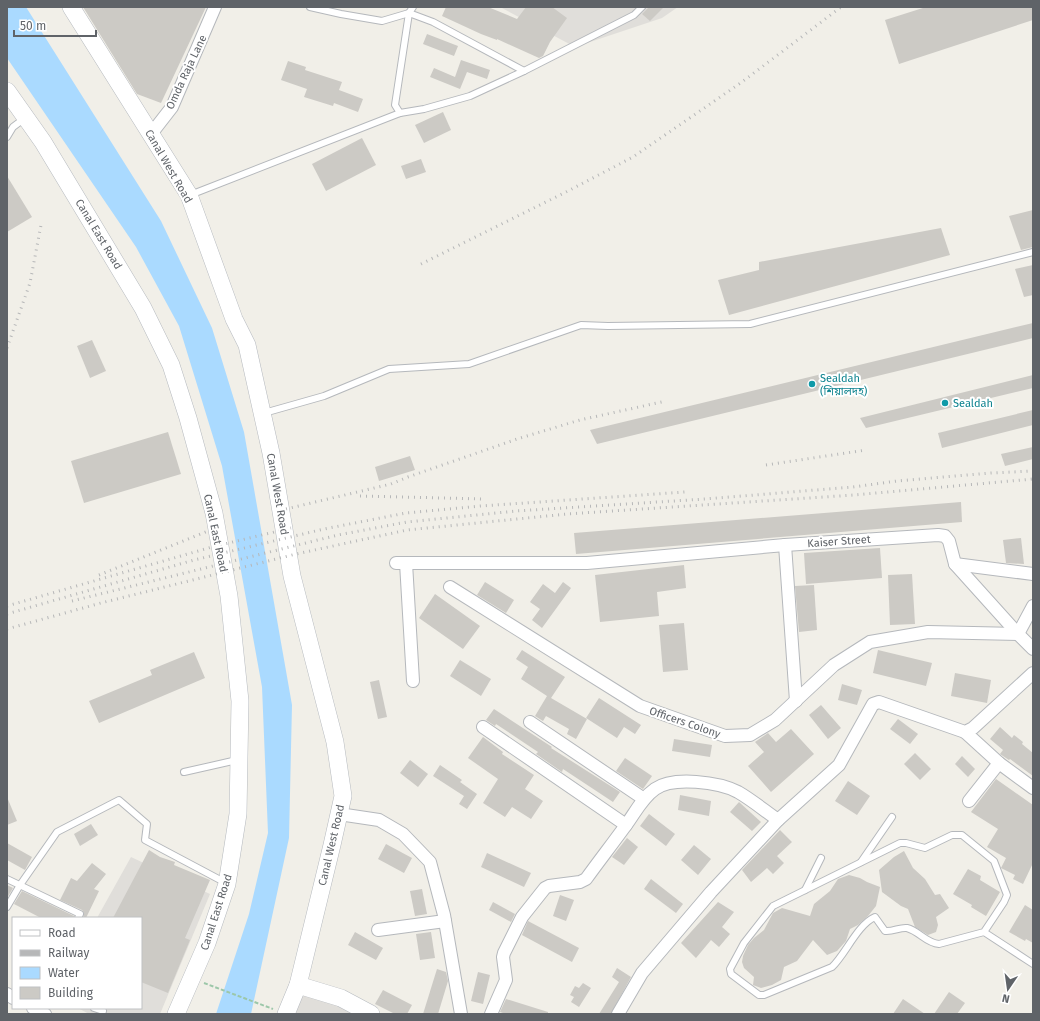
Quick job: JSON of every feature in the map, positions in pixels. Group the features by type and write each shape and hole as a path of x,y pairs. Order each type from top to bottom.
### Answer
{"street":[{"name":"Canal West Road","path":"71,7 189,195 234,319 247,345 272,453 292,576 335,742 343,796 298,985 286,1014"},
{"name":"Omda Raja Lane","path":"151,134 172,107 215,7"},
{"name":"Canal East Road","path":"7,91 43,142 143,308 171,365 188,418 214,513 229,596 240,701 238,814 230,873 227,884 207,943 176,1014"},
{"name":"Kaiser Street","path":"413,681 401,563 587,563 785,545 938,534 945,536 949,541 955,564 1033,649"},
{"path":"785,545 796,701"},
{"path":"955,564 1033,574"},
{"name":"Officers Colony","path":"450,587 640,706 725,736 750,735 775,720 834,665 870,642 928,632 1018,634"},
{"path":"1018,634 1033,606"},
{"path":"965,732 973,728 1033,673"},
{"path":"618,1014 642,973 712,892 778,820 839,765 873,704 876,702 965,732 999,763 1033,788"},
{"path":"530,722 644,799"},
{"path":"483,727 626,825"},
{"path":"969,801 999,763"},
{"path":"491,1014 505,985 506,980 503,957 522,917 545,888 549,886 580,882 586,879 644,799 656,788 675,782 724,786 738,792 778,820"},
{"path":"339,814 380,820 403,834 430,862 445,921 461,1014"},
{"path":"378,930 445,921"},
{"path":"298,985 341,998 371,1014"},
{"path":"35,1009 45,1014"}],"lane":[{"path":"310,7 382,21 409,13 433,22 524,71"},
{"path":"400,113 395,104 409,13 413,7"},
{"path":"189,195 400,113 424,109 470,96 524,71 634,15 642,7"},
{"path":"7,137 13,127 26,118"},
{"path":"263,414 324,396 389,369 469,364 581,325 750,324 1033,252"},
{"path":"184,772 239,760"},
{"path":"7,907 20,885 57,832 119,800 147,824 145,840 227,884"},
{"path":"860,863 892,817"},
{"path":"952,835 962,836 994,861 1006,895 1004,902 984,932 939,944 932,944 909,928 891,932 885,931 875,917 871,919 854,937 832,967 764,995 759,995 731,974 730,969 744,943 773,906 860,863 900,843 925,848 952,835"},
{"path":"805,890 821,858"},
{"path":"7,878 80,914 78,917"},
{"path":"984,932 1033,964"}],"path":[{"path":"191,979 286,1014"}],"shaded area":[{"path":"500,7 678,7 662,18 575,47"},
{"path":"131,857 210,894 160,1014 89,1014 80,1009 142,1009 142,917 98,917"},
{"path":"300,994 338,1003 358,1014 291,1014"}],"water":[{"path":"7,7 26,7 161,221 212,328 244,432 292,705 289,838 251,1014 216,1014 249,914 268,833 262,687 222,466 179,326 136,247 7,58"}],"building":[{"path":"83,7 206,7 161,103 137,94"},
{"path":"446,7 488,7 517,19 526,7 552,7 567,18 550,42 543,56 539,58 442,16"},
{"path":"649,7 664,7 650,21 642,14"},
{"path":"926,7 1033,7 1033,20 899,64 885,20"},
{"path":"427,34 458,46 454,56 423,44"},
{"path":"461,60 490,70 487,79 467,72 460,89 430,77 434,68 455,77"},
{"path":"288,61 306,67 305,70 342,82 339,90 363,99 358,112 334,103 333,106 304,97 307,89 281,80"},
{"path":"443,112 451,130 424,143 415,125"},
{"path":"362,138 376,165 326,191 312,164"},
{"path":"421,159 426,172 406,179 401,166"},
{"path":"7,176 32,217 7,232"},
{"path":"1033,210 1033,247 1021,250 1009,216"},
{"path":"941,228 950,255 729,315 718,280 759,270 759,262"},
{"path":"1033,265 1033,295 1024,297 1015,269"},
{"name":"Sealdah (শিয়ালদহ)","path":"1033,323 1033,338 597,444 590,430"},
{"path":"92,340 106,371 90,378 77,346"},
{"name":"Sealdah","path":"1033,375 1033,388 866,428 860,418"},
{"name":"Sealdah","path":"1033,410 1033,425 942,448 938,433"},
{"path":"168,432 181,474 84,503 71,461"},
{"path":"1033,447 1033,459 1005,466 1001,454"},
{"path":"410,456 415,470 379,481 375,467"},
{"path":"961,502 962,522 576,554 574,533"},
{"path":"1021,538 1024,564 1006,563 1003,540"},
{"path":"880,548 882,578 806,584 804,553"},
{"path":"684,565 686,588 657,592 659,616 600,622 595,575"},
{"path":"912,574 915,624 890,625 888,575"},
{"path":"485,582 514,600 506,613 477,595"},
{"path":"563,582 571,588 542,628 532,620 540,609 530,602 543,584 555,593"},
{"path":"814,585 817,630 799,632 795,586"},
{"path":"435,594 480,626 463,649 419,618"},
{"path":"684,623 688,670 663,672 659,625"},
{"path":"522,650 565,677 551,698 587,719 576,739 567,734 569,729 546,716 543,721 535,716 547,696 521,679 528,667 516,659"},
{"path":"878,650 932,663 926,686 873,673"},
{"path":"194,652 205,678 99,723 89,701 152,675 150,670"},
{"path":"460,660 491,679 481,696 450,676"},
{"path":"955,673 991,680 987,703 951,696"},
{"path":"379,680 387,717 378,719 370,682"},
{"path":"842,684 862,690 857,705 838,700"},
{"path":"599,698 641,725 635,734 624,727 617,738 586,718"},
{"path":"821,705 841,728 828,739 809,715"},
{"path":"494,709 552,747 551,748 620,792 613,802 563,769 562,772 536,754 538,752 496,724 495,726 486,720"},
{"path":"898,719 918,734 910,744 890,729"},
{"path":"1000,727 1012,738 1014,735 1023,742 1022,744 1033,753 1033,776 1010,759 1009,760 1000,754 1003,750 990,739"},
{"path":"791,729 814,754 771,792 748,766 764,752 755,742 768,733 776,742"},
{"path":"483,737 503,752 502,754 534,775 525,789 543,801 531,819 512,807 505,817 483,803 498,779 468,758"},
{"path":"674,739 712,745 710,757 672,751"},
{"path":"915,753 931,769 920,780 904,764"},
{"path":"962,756 975,769 968,777 955,764"},
{"path":"625,758 652,776 643,789 616,771"},
{"path":"410,760 428,774 418,787 400,773"},
{"path":"440,765 462,780 460,782 477,794 467,809 459,804 464,796 433,776"},
{"path":"996,779 1033,805 1033,863 1023,884 1013,879 1015,875 1001,868 1006,858 987,847 998,829 971,812"},
{"path":"848,781 870,796 857,815 835,801"},
{"path":"680,795 711,801 709,816 678,810"},
{"path":"7,797 17,821 7,825"},
{"path":"739,802 761,822 752,831 730,812"},
{"path":"649,814 675,834 666,846 640,826"},
{"path":"91,824 98,835 80,846 74,834"},
{"path":"780,830 792,842 777,856 784,863 773,874 767,868 751,882 742,870"},
{"path":"627,838 638,847 624,865 612,857"},
{"path":"7,843 32,857 25,870 7,860"},
{"path":"386,844 412,858 404,873 378,859"},
{"path":"694,845 711,859 698,875 681,860"},
{"path":"149,850 160,857 175,862 174,865 210,880 185,938 190,940 168,993 142,982 142,917 114,917"},
{"path":"904,851 913,868 925,879 935,895 940,894 949,908 936,917 938,925 936,932 928,935 915,927 908,909 901,906 882,892 879,870 894,857"},
{"path":"487,853 531,873 524,887 481,867"},
{"path":"92,863 106,874 94,889 99,891 86,917 83,917 84,913 82,910 60,900 71,878 77,881"},
{"path":"968,869 981,876 980,880 1000,892 986,916 971,907 972,905 953,894"},
{"path":"849,875 880,887 876,906 868,916 858,925 850,929 846,941 837,951 827,955 813,940 797,961 784,967 781,980 772,985 761,988 753,985 754,977 744,968 742,962 743,956 748,945 764,930 773,913 782,908 810,916 814,904 830,891 838,879"},
{"path":"651,879 683,904 676,913 644,889"},
{"path":"7,885 13,888 7,898"},
{"path":"422,889 427,914 415,916 410,891"},
{"path":"22,891 74,917 39,917 14,904"},
{"path":"560,895 574,900 566,921 553,916"},
{"path":"493,902 515,914 511,922 489,910"},
{"path":"718,902 734,912 722,927 730,934 719,947 711,940 696,958 681,943"},
{"path":"1025,905 1033,910 1033,943 1026,939 1025,941 1009,932"},
{"path":"528,921 579,948 572,962 522,935"},
{"path":"355,932 383,948 376,960 348,945"},
{"path":"431,932 435,958 420,960 416,934"},
{"path":"617,968 631,977 611,1014 599,1014 619,982 612,977"},
{"path":"437,969 446,972 448,981 438,1014 423,1014"},
{"path":"478,972 490,975 483,1004 471,1001"},
{"path":"583,983 591,988 579,1007 571,1002 574,997 570,995 575,986 579,988"},
{"path":"383,990 412,1005 407,1014 395,1014 375,1004"},
{"path":"949,992 965,1003 957,1014 934,1014"},
{"path":"506,999 548,1012 548,1014 506,1014 500,1012"},
{"path":"903,999 925,1014 893,1014"}],"railway":[{"path":"421,264 633,157 742,82 841,7"},
{"path":"7,348 30,283 41,225"},
{"path":"286,509 391,484 517,439 580,420 666,401"},
{"path":"766,465 866,450"},
{"path":"72,601 338,535 407,522 516,511 705,499 853,487 897,481 1033,471"},
{"path":"7,629 101,603 296,554 407,530 567,514 854,495 1033,479"},
{"path":"7,614 194,560 324,529 406,513 481,506 685,492"},
{"path":"360,496 484,499"},
{"path":"7,606 212,547 291,528"},
{"path":"99,575 208,531"}],"place":[{"name":"Sealdah (শিয়ালদহ)","path":"812,384"},
{"name":"Sealdah","path":"945,403"}]}
